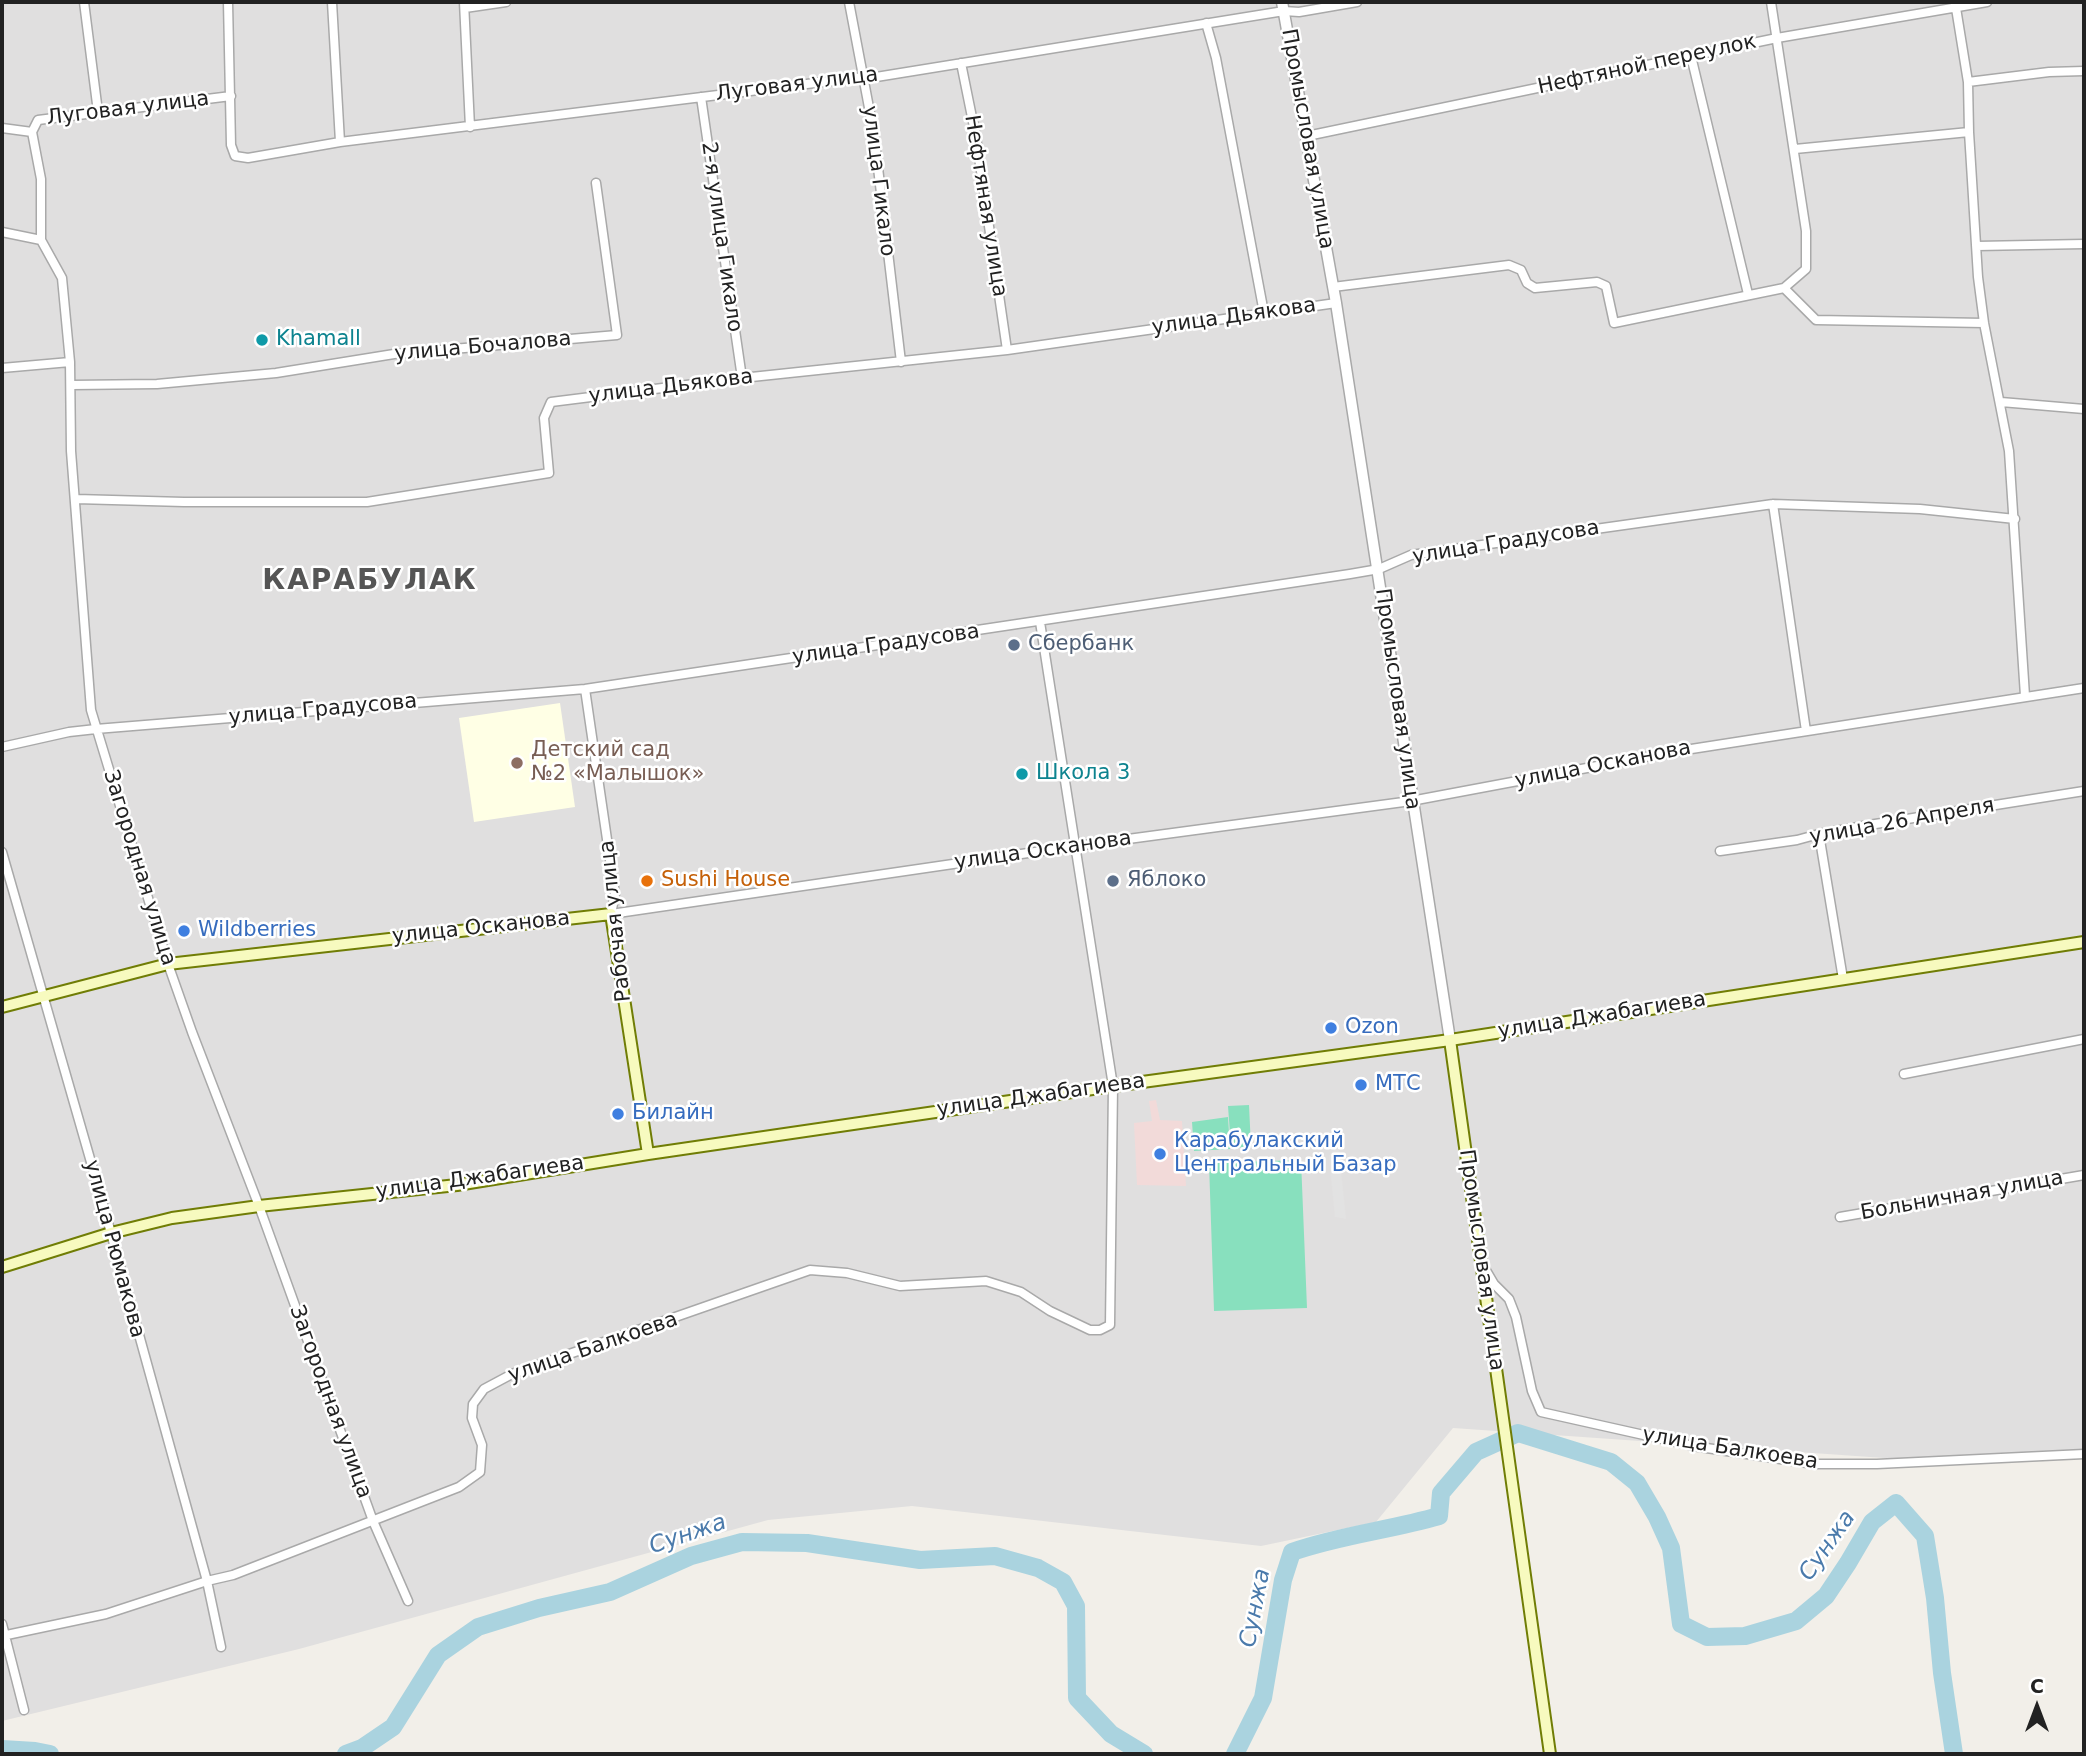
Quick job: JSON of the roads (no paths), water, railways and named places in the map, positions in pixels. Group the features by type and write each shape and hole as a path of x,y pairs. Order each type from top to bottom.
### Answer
{"main road":[{"name":"улица Осканова","path":"2,1007 169,964 611,914"},
{"name":"Рабочая улица","path":"611,914 648,1154"},
{"name":"улица Джабагиева","path":"2,1267 111,1233 173,1218 457,1185 648,1154 1113,1086 1450,1040 2084,942"},
{"name":"Промысловая улица","path":"1450,1040 1550,1754"}],"street":[{"path":"84,2 98,112"},
{"path":"228,2 231,96"},
{"path":"332,2 340,142"},
{"path":"470,127 464,5 506,2"},
{"name":"улица Гикало","path":"849,2 874,134 901,362"},
{"name":"Луговая улица","path":"32,132 38,120 231,96 231,145 234,156 248,158 340,142 870,78 1206,23 1283,6 1299,12 1357,2"},
{"path":"1772,2 1806,231 1806,269 1784,288 1815,320 1984,323"},
{"name":"Нефтяной переулок","path":"1307,135 1777,38 1987,2"},
{"name":"Промысловая улица","path":"1283,6 1336,303 1450,1040"},
{"path":"1956,8 1968,82 1978,277 1984,323 2009,451 2025,696"},
{"path":"1206,23 1216,58 1264,313"},
{"path":"1691,56 1748,294"},
{"name":"Нефтяная улица","path":"961,63 976,137 1007,350"},
{"path":"1968,82 2049,72 2084,71"},
{"name":"2-я улица Гикало","path":"701,97 742,378"},
{"path":"2,128 32,132"},
{"name":"Загородная улица","path":"32,132 41,179 41,240 62,278 71,362 71,451 92,710 96,729 169,964 373,1521 408,1601"},
{"path":"1795,149 1969,132"},
{"name":"улица Бочалова","path":"72,385 157,384 276,373 394,354 617,335 596,183"},
{"path":"2,232 41,240"},
{"path":"1977,246 2084,244"},
{"name":"улица Дьякова","path":"1333,287 1510,265 1521,270 1527,283 1535,288 1597,282 1606,286 1614,323 1784,288"},
{"name":"улица Дьякова","path":"76,499 367,502 549,473 544,418 551,402 742,378 1007,350 1336,303"},
{"path":"2,368 71,362"},
{"path":"2001,402 2084,409"},
{"path":"1773,504 1806,731"},
{"name":"улица Градусова","path":"2,747 69,732 96,729 585,689 1378,569 1411,555 1773,504 1920,509 2015,519"},
{"path":"1040,622 1113,1086"},
{"name":"улица Осканова","path":"611,914 1076,846 1412,801 1672,752 2084,688"},
{"name":"Рабочая улица","path":"585,689 615,894 611,914"},
{"name":"улица 26 Апреля","path":"1720,851 2084,791"},
{"path":"1819,834 1843,979"},
{"name":"улица Рюмакова","path":"2,852 111,1233 207,1581 222,1647"},
{"path":"1904,1074 2084,1039"},
{"name":"улица Балкоева","path":"3,1636 107,1614 233,1574 459,1487 480,1472 482,1445 472,1418 473,1404 484,1389 513,1374 810,1270 830,1270 900,1286 986,1281 1021,1292 1051,1311 1090,1329 1100,1330 1110,1325 1113,1086"},
{"name":"Больничная улица","path":"1840,1217 2084,1175"},
{"name":"улица Балкоева","path":"1482,1264 1494,1284 1509,1299 1516,1317 1532,1391 1541,1412 1693,1446 1814,1464 1877,1464 2084,1454"},
{"path":"2,1624 23,1710"}],"waterway":[{"name":"Сунжа","path":"1235,1754 1263,1698 1283,1580 1292,1552 1328,1541 1439,1516 1441,1493 1476,1452 1518,1433 1611,1462 1637,1483 1671,1548 1681,1624 1707,1637 1745,1636 1796,1621 1826,1596 1872,1522 1896,1503 1925,1536 1954,1754"},
{"name":"Сунжа","path":"346,1754 362,1748 393,1727 438,1655 478,1627 539,1608 610,1592 691,1556 742,1542 807,1543 920,1560 995,1556 1038,1568 1063,1582 1076,1606 1077,1698 1111,1734 1144,1754"},
{"name":"Сунжа","path":"2,1749 50,1754"}],"place":[{"name":"Khamall","path":"262,340"},
{"name":"Сбербанк","path":"1014,645"},
{"name":"Детский сад №2 «Малышок»","path":"517,763"},
{"name":"Школа 3","path":"1022,774"},
{"name":"Sushi House","path":"647,881"},
{"name":"Яблоко","path":"1113,881"},
{"name":"Wildberries","path":"184,931"},
{"name":"Ozon","path":"1331,1028"},
{"name":"МТС","path":"1361,1085"},
{"name":"Билайн","path":"618,1114"},
{"name":"Карабулакский Центральный Базар","path":"1160,1154"}],"district":[{"name":"КАРАБУЛАК","path":"370,582"}]}
